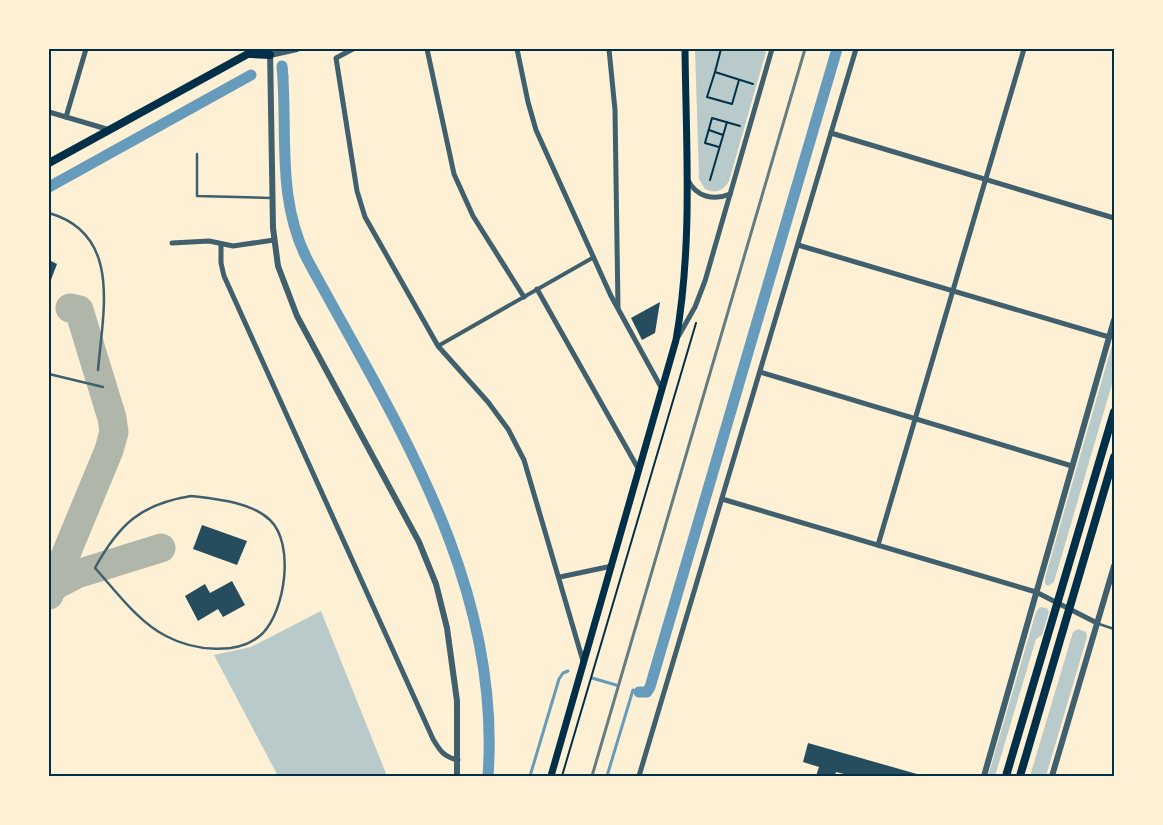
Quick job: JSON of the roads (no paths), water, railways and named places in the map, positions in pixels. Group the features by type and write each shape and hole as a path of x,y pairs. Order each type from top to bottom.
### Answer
{"main road":[{"path":"551,776 676,340 685,273 685,49"},
{"path":"49,163 254,51 270,52"},
{"path":"1006,776 1114,412"},
{"path":"1020,776 1114,457"}],"street":[{"path":"66,117 86,49"},
{"path":"297,49 270,52 274,240 283,284 297,316 419,542 434,577 446,628 454,675 459,724 457,776"},
{"path":"353,49 336,58 360,205 370,228 438,346 488,402 517,446 529,473 584,664"},
{"path":"427,49 454,174 473,216 524,297"},
{"path":"517,49 531,117 618,310 663,390"},
{"path":"610,49 615,110 618,310"},
{"path":"676,340 701,294 772,49"},
{"path":"638,776 856,49"},
{"path":"878,545 1024,49"},
{"path":"49,112 110,130"},
{"path":"831,133 1114,218"},
{"path":"686,174 693,189 704,196 717,198 730,194"},
{"path":"172,243 209,241 233,246 274,240"},
{"path":"221,244 224,276 433,738 441,753 448,758 458,760"},
{"path":"798,244 1109,337"},
{"path":"438,346 594,257"},
{"path":"538,289 640,471"},
{"path":"984,776 1114,320"},
{"path":"760,372 1072,466"},
{"path":"722,499 1036,592 1098,623"},
{"path":"560,577 612,566"},
{"path":"1052,776 1114,566"}],"lane":[{"path":"197,154 197,196 273,198"},
{"path":"49,213 74,223 85,232 97,250 104,282 98,370"},
{"path":"49,374 104,387"},
{"path":"191,496 215,498 255,510 273,524 280,534 284,549 285,574 278,605 270,623 262,634 251,641 228,648 196,648 165,636 150,627 95,568 109,543 125,523 147,509 169,500 191,496"},
{"path":"1098,623 1114,629"}],"waterway":[{"path":"639,692 647,692 650,687 837,49"},
{"path":"282,66 287,188 297,236 307,259 407,443 436,506 460,570 478,636 488,705 488,776"},
{"path":"283,81 287,78 286,68"},
{"path":"49,187 251,75"},
{"path":"530,776 559,679 563,673 568,671"},
{"path":"592,678 616,685"},
{"path":"607,776 633,690"}],"railway":[{"path":"592,776 805,49"}]}
